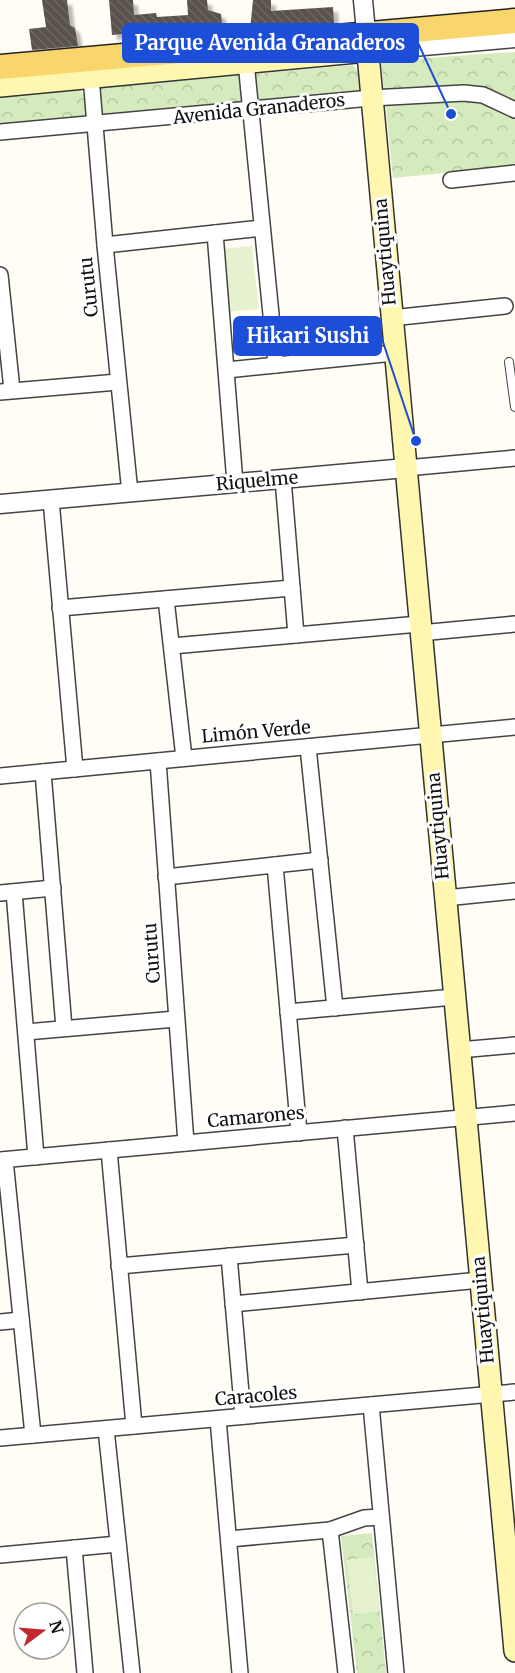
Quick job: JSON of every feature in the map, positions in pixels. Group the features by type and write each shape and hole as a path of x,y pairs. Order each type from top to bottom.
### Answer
{"main road":[{"path":"0,86 246,62 367,41 515,21"},
{"path":"0,67 367,41"},
{"name":"Huaytiquina","path":"367,41 480,1280 511,1558 515,1651"}],"street":[{"name":"Huaytiquina","path":"363,0 367,41"},
{"path":"367,41 515,38"},
{"path":"246,62 276,365"},
{"name":"Curutu","path":"91,77 130,493"},
{"name":"Avenida Granaderos","path":"0,132 371,98 474,94 498,100 515,110"},
{"path":"451,180 515,173"},
{"path":"105,245 262,228"},
{"path":"215,233 235,483"},
{"path":"0,275 6,391 118,382"},
{"path":"391,318 505,306"},
{"path":"227,370 394,352"},
{"name":"Riquelme","path":"0,504 515,458"},
{"path":"283,479 296,635"},
{"path":"51,500 75,769"},
{"path":"60,608 292,588"},
{"path":"166,599 184,758"},
{"path":"172,646 296,635 515,624"},
{"name":"Limón Verde","path":"0,776 515,727"},
{"path":"308,747 335,1008"},
{"name":"Curutu","path":"158,761 186,1143"},
{"path":"43,772 64,1028"},
{"path":"166,877 320,860"},
{"path":"275,865 299,1133"},
{"path":"36,1157 26,1032 7,892 52,888"},
{"path":"445,898 515,891"},
{"path":"288,1012 454,997"},
{"path":"26,1032 177,1019"},
{"path":"459,1050 515,1046"},
{"name":"Camarones","path":"3,1160 515,1113"},
{"path":"345,1128 360,1292"},
{"path":"109,1150 134,1426"},
{"path":"3,1160 33,1436"},
{"path":"119,1266 356,1245"},
{"path":"229,1256 243,1416"},
{"path":"233,1304 480,1280"},
{"path":"0,1322 21,1320"},
{"name":"Caracoles","path":"0,1438 515,1392"},
{"path":"371,1405 396,1673"},
{"path":"218,1419 240,1673"},
{"path":"106,1429 132,1673"},
{"path":"229,1539 330,1530 364,1518 381,1517"},
{"path":"330,1530 346,1673"},
{"path":"0,1555 118,1544"},
{"path":"74,1548 85,1673"}],"lane":[{"path":"509,362 515,407"}],"green space":[{"path":"515,52 515,166 393,178 381,61"},
{"path":"353,65 359,73 360,94 105,119 97,98 99,88"},
{"path":"80,90 87,100 89,115 85,122 0,128 0,97"},
{"path":"252,246 259,309 229,312 222,249"},
{"path":"372,1533 386,1673 357,1673 341,1536"},
{"path":"373,1557 379,1611 353,1614 347,1560"}],"building":[{"path":"42,0 67,0 70,25 75,28 78,46 32,50 29,29 46,27"},
{"path":"109,0 133,0 134,15 156,13 157,17 188,15 187,0 207,0 208,10 221,14 223,32 171,36 170,30 112,35"},
{"path":"253,0 271,0 271,11 333,7 334,23 250,30"}],"place":[{"name":"Parque Avenida Granaderos","path":"451,114"},
{"name":"Hikari Sushi","path":"416,441"}]}
